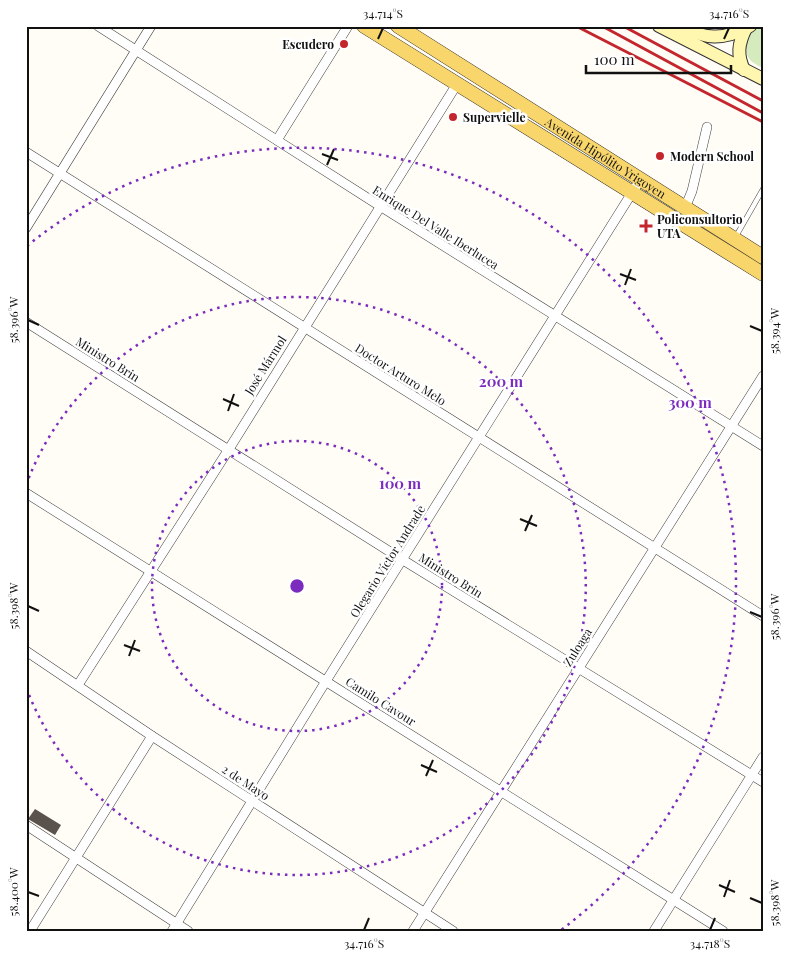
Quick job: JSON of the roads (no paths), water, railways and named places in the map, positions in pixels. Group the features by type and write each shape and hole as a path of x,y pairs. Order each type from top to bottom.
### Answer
{"main road":[{"name":"Avenida Hipólito Yrigoyen","path":"364,26 763,274"},
{"name":"Avenida Hipólito Yrigoyen","path":"398,26 763,257"}],"street":[{"name":"Enrique Del Valle Iberlucea","path":"98,26 555,317 763,446"},
{"path":"26,228 151,26"},
{"path":"277,140 348,26"},
{"path":"659,26 763,79"},
{"path":"680,26 708,38 718,37 748,27"},
{"path":"744,70 738,49 740,38 748,27"},
{"name":"José Mármol","path":"78,685 457,84"},
{"path":"685,208 692,191 708,127"},
{"name":"Doctor Arturo Melo","path":"26,152 763,616"},
{"name":"Olegario Víctor Andrade","path":"174,927 640,180"},
{"name":"Ministro Brin","path":"26,322 403,560 763,782"},
{"name":"Zuloaga","path":"413,931 653,547 763,376"},
{"name":"Camilo Cavour","path":"26,493 723,931"},
{"name":"2 de Mayo","path":"26,651 152,736 453,931"},
{"path":"30,931 152,736"},
{"path":"654,931 763,757"},
{"path":"26,825 174,927 188,931"}],"lane":[{"path":"734,239 763,190"}],"railway":[{"path":"576,26 763,122"},
{"path":"602,26 763,113"},
{"path":"623,26 763,101"}],"place":[{"name":"Escudero","path":"344,44"},
{"name":"Supervielle","path":"453,117"},
{"name":"Modern School","path":"660,156"},
{"name":"Policonsultorio UTA","path":"646,226"}]}
